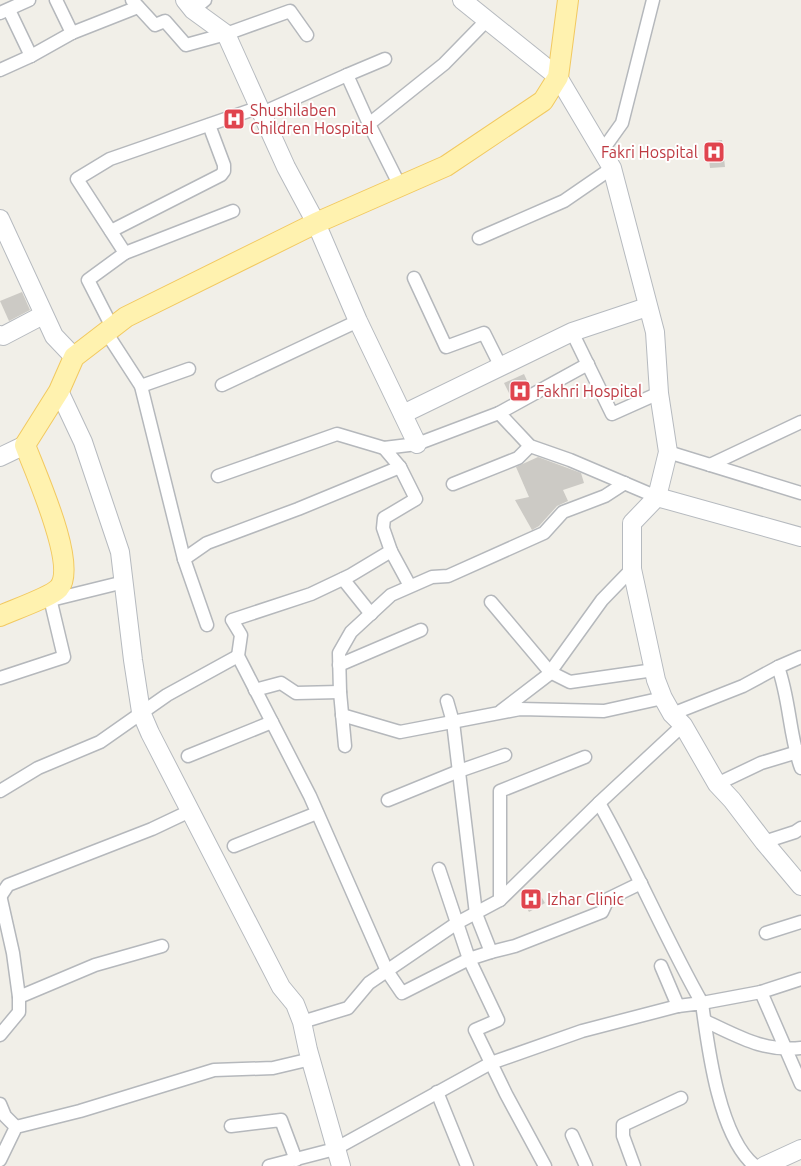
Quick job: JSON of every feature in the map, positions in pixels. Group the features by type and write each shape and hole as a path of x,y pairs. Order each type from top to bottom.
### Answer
{"main road":[{"path":"0,616 50,597 59,588 63,576 64,561 61,543 25,445 59,391 74,357 126,317 316,223 446,166 543,101 558,77 568,0"}],"street":[{"path":"29,0 4,12 31,56"},
{"path":"56,0 72,33"},
{"path":"462,0 558,77 612,168 655,332 659,393 668,452 657,497 632,523 632,570 654,670 663,698 717,784 801,886"},
{"path":"602,151 622,123 654,0"},
{"path":"195,3 226,34 286,166 316,223 358,321 418,444"},
{"path":"0,70 31,56 72,33 135,4 155,25 165,21 186,45 226,34 290,11 307,35"},
{"path":"369,124 444,64 487,20"},
{"path":"125,253 77,178 110,159 209,124 261,110 385,59"},
{"path":"347,75 400,186"},
{"path":"111,231 221,175 224,171 224,165 209,124"},
{"path":"479,238 564,201 612,168"},
{"path":"207,624 184,559 141,386 109,330 88,280 125,253 233,211"},
{"path":"0,219 54,336 74,357"},
{"path":"414,278 446,346 484,334 501,367"},
{"path":"403,414 572,332 647,306"},
{"path":"0,335 3,336 43,315"},
{"path":"222,385 358,321"},
{"path":"572,332 612,414 659,393"},
{"path":"218,476 337,434 384,448 418,444 499,413 588,364"},
{"path":"141,386 189,369"},
{"path":"59,391 83,442 120,552 141,712 255,939 281,987 295,1004 302,1022 310,1059 341,1166"},
{"path":"499,413 530,446 570,460 657,497 801,537"},
{"path":"710,465 801,422"},
{"path":"0,457 25,445"},
{"path":"453,484 518,458 530,446"},
{"path":"384,448 400,467 416,499 384,518 383,528 391,551 410,586"},
{"path":"668,452 801,493"},
{"path":"184,559 207,543 298,509 400,467"},
{"path":"345,746 340,692 339,653 351,632 390,595 432,577 448,576 544,533 564,512 605,496 625,483"},
{"path":"391,551 343,579 311,594 232,620 241,635 238,656 317,813 387,971 402,993 469,959 515,946 602,912 608,899 641,884"},
{"path":"498,713 550,672 602,600 632,570"},
{"path":"343,579 370,614"},
{"path":"0,678 64,657 50,597 124,582"},
{"path":"492,602 550,672 570,682 654,670"},
{"path":"339,665 421,630"},
{"path":"0,791 38,768 100,742 167,695 238,656"},
{"path":"302,1022 348,1008 369,983 457,923 500,900 599,803 677,720 778,667 801,657"},
{"path":"778,667 785,686 801,768"},
{"path":"255,690 280,684 296,693 340,692"},
{"path":"342,715 400,732 520,709 604,711 663,698"},
{"path":"447,701 453,722 476,914 491,952"},
{"path":"188,756 272,722"},
{"path":"717,784 761,763 798,752"},
{"path":"388,800 459,771 505,755"},
{"path":"500,900 500,791 585,757"},
{"path":"599,803 620,841 678,962 702,1003 718,1095 735,1139 746,1158 755,1166"},
{"path":"0,1036 19,1012 14,953 0,896 8,885 152,829 190,811"},
{"path":"234,846 317,813"},
{"path":"764,842 795,832 801,828"},
{"path":"439,869 469,959 498,1020 475,1030 506,1094 545,1166"},
{"path":"766,932 801,922"},
{"path":"19,997 95,965 162,946"},
{"path":"661,966 678,1006"},
{"path":"269,1166 335,1149 491,1063 582,1030 678,1006 761,992 801,979"},
{"path":"761,992 801,1084"},
{"path":"704,1021 756,1045 786,1050 801,1048"},
{"path":"16,1127 80,1111 214,1070 273,1068 310,1059"},
{"path":"437,1092 467,1166"},
{"path":"634,1166 622,1136 623,1126 681,1098"},
{"path":"0,1104 5,1116 16,1127"},
{"path":"231,1126 281,1120 296,1160"},
{"path":"0,1160 16,1127"},
{"path":"572,1135 586,1166"},
{"path":"764,1166 801,1149"}],"building":[{"path":"722,140 725,167 710,168 707,142"},
{"path":"22,292 30,310 9,321 0,301"},
{"path":"524,374 530,387 511,397 504,383"},
{"path":"538,457 581,473 584,483 563,490 568,501 557,506 539,526 532,530 515,500 529,497 516,467"},
{"path":"536,888 545,903 529,912 521,897"}],"place":[{"name":"Shushilaben Children Hospital","path":"234,119"},
{"name":"Fakri Hospital","path":"714,152"},
{"name":"Fakhri Hospital","path":"520,391"},
{"name":"Izhar Clinic","path":"531,899"}]}
